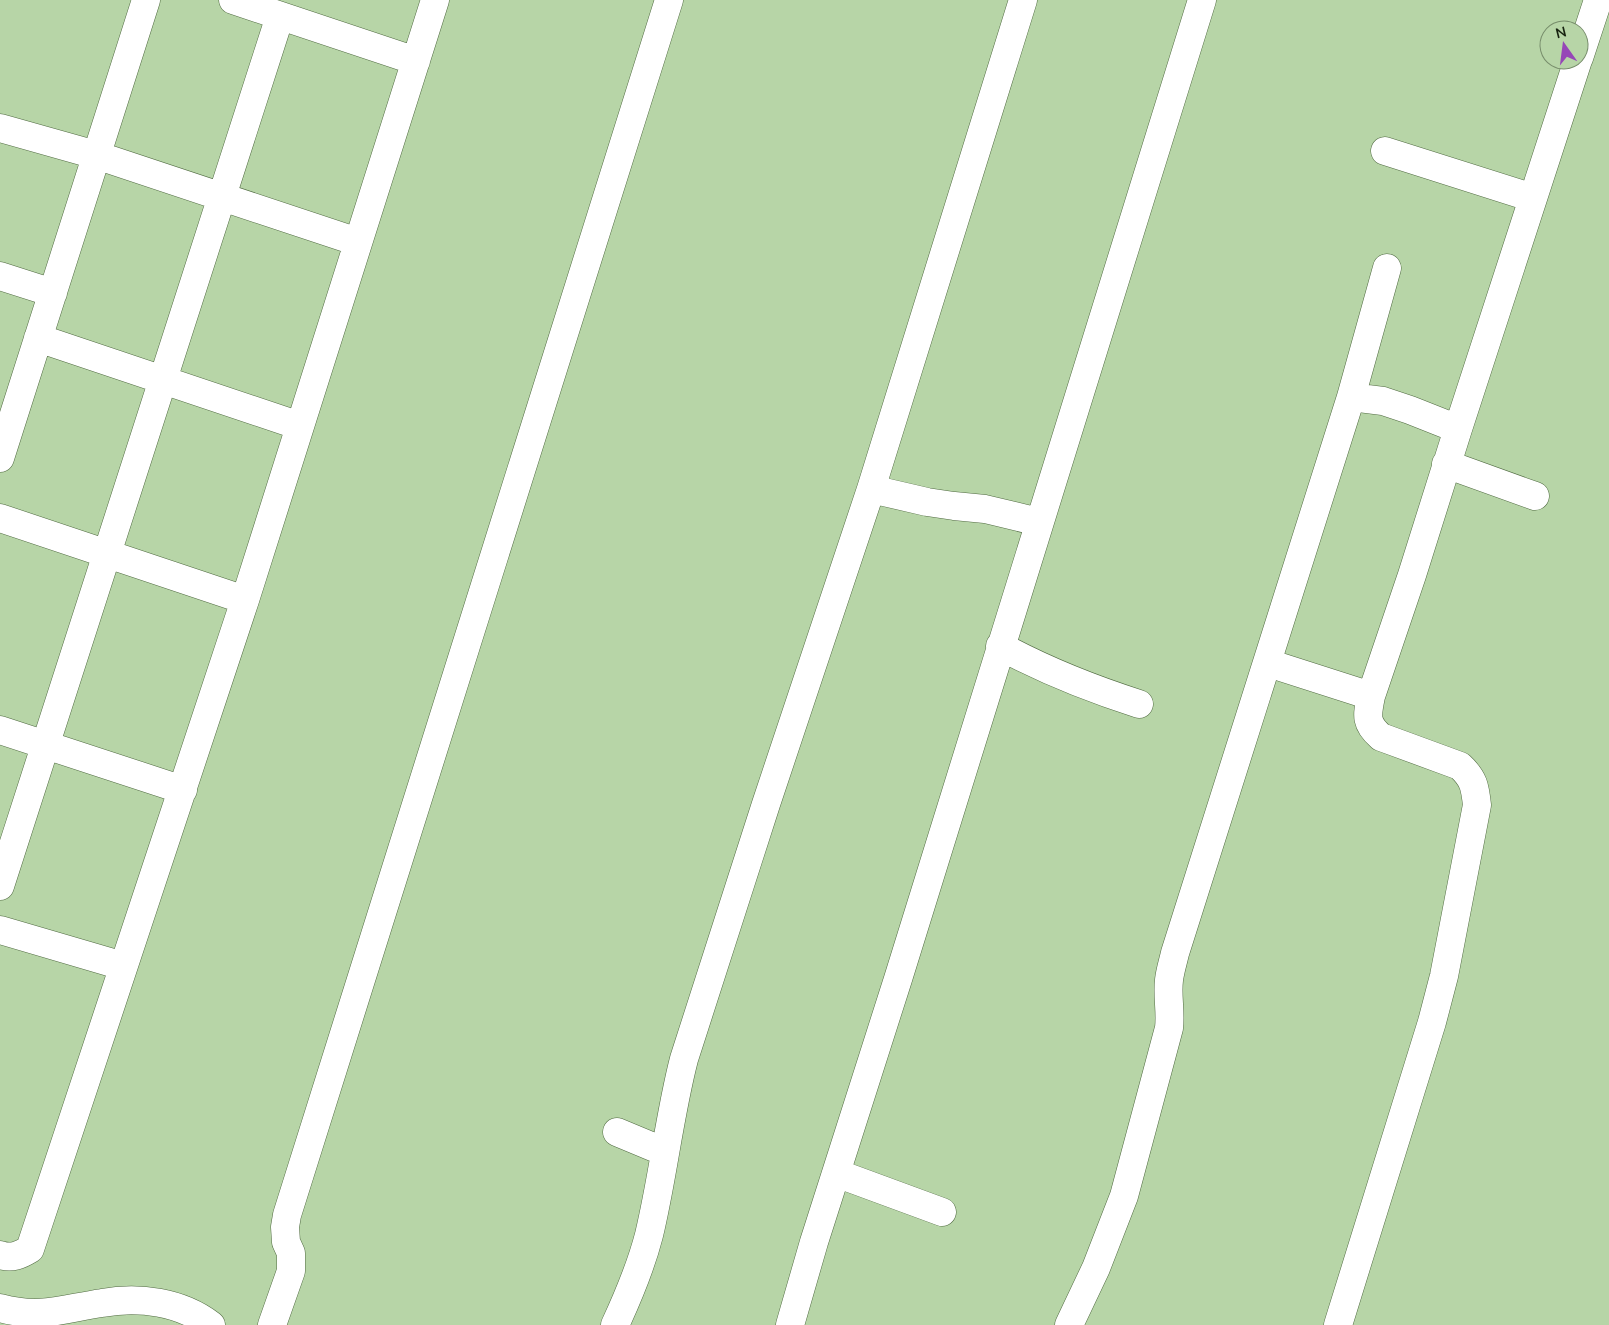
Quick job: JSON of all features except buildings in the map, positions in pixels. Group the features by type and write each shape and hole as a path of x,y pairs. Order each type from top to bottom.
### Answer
{"street":[{"path":"0,458 6,420 38,338 146,0"},
{"path":"233,0 416,61"},
{"path":"0,1255 7,1257 19,1256 30,1249 245,600 435,0"},
{"path":"272,1325 291,1271 291,1252 286,1242 285,1227 287,1215 669,0"},
{"path":"615,1325 626,1300 648,1236 675,1093 684,1059 766,804 871,490 1023,0"},
{"path":"790,1325 1202,0"},
{"path":"1589,28 1598,0"},
{"path":"0,886 280,16"},
{"path":"1338,1325 1432,1022 1444,976 1478,805 1470,775 1460,766 1381,737 1373,730 1367,714 1371,696 1412,575 1446,464 1575,70"},
{"path":"0,128 96,155 358,242"},
{"path":"1386,151 1533,198"},
{"path":"1068,1325 1096,1268 1124,1196 1169,1028 1169,978 1175,953 1351,397 1387,268"},
{"path":"0,276 52,293"},
{"path":"38,338 300,426"},
{"path":"1351,397 1383,401 1458,429"},
{"path":"1446,464 1535,496"},
{"path":"871,490 954,506 985,509 1039,522"},
{"path":"0,518 245,600"},
{"path":"1000,646 1035,666 1089,688 1139,704"},
{"path":"1268,663 1371,696"},
{"path":"0,730 183,790"},
{"path":"0,930 123,966"},
{"path":"617,1132 665,1152"},
{"path":"836,1173 942,1212"},
{"path":"0,1308 20,1313 46,1314 104,1302 164,1303 198,1315 211,1325"}]}
